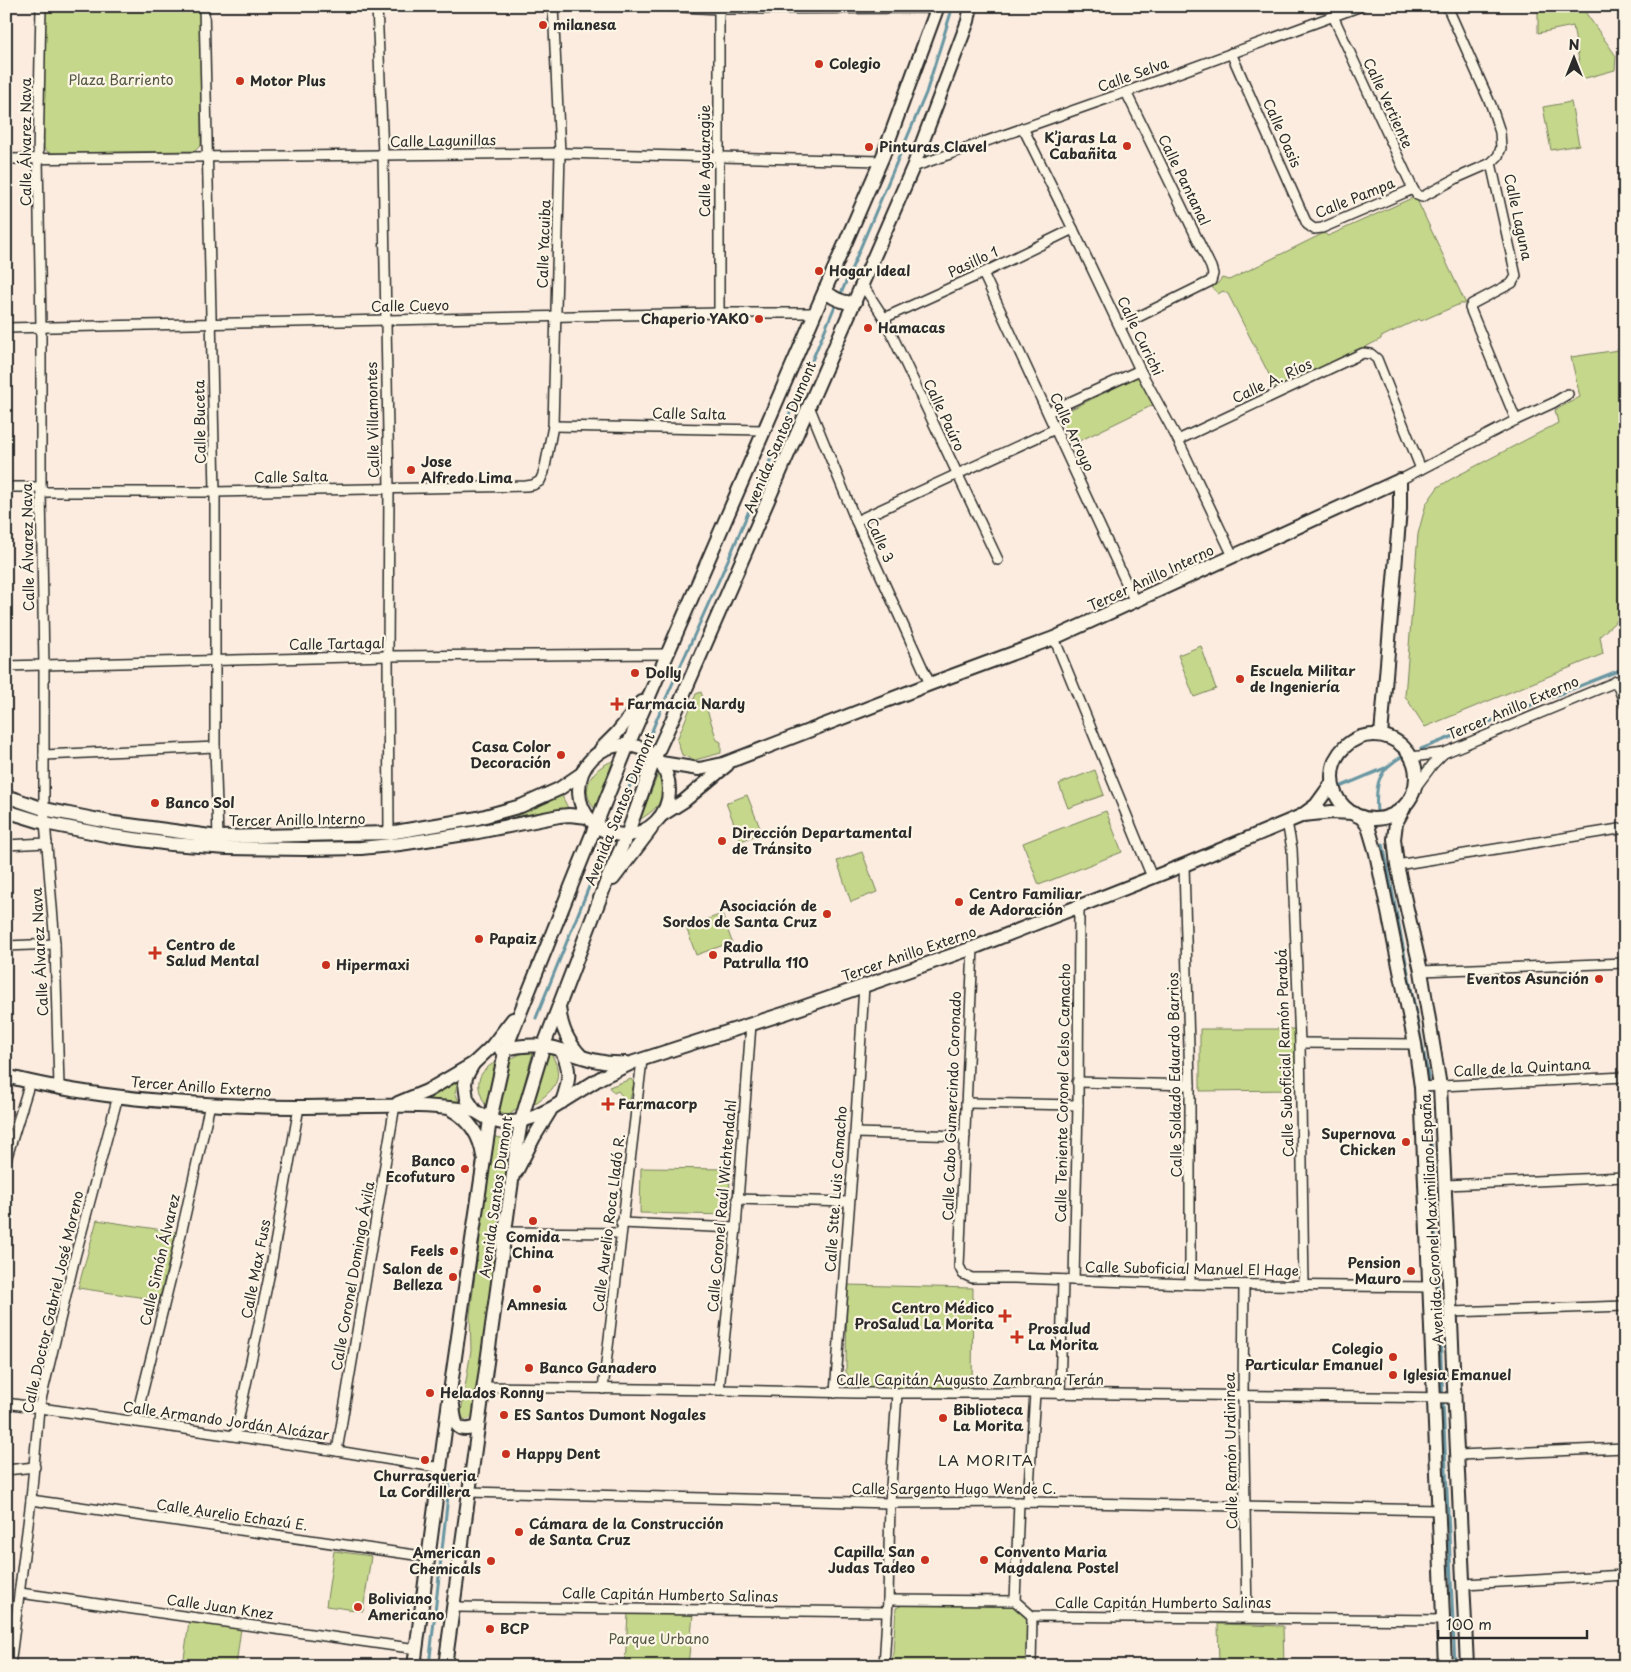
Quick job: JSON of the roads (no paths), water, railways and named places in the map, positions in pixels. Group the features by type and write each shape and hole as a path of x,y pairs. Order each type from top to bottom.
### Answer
{"main road":[{"name":"Avenida Santos Dumont","path":"445,1666 521,1122 540,1046 559,1006 623,835 809,406 850,302 862,284 913,167 968,21 971,6"},
{"name":"Avenida Santos Dumont","path":"414,1666 451,1385 490,1120 521,1009 595,824 632,745 654,686 815,313 828,292 881,161 938,7"},
{"path":"828,292 850,302"},
{"path":"1381,735 1400,509 1400,480"},
{"name":"Tercer Anillo Interno","path":"632,745 656,758 699,769 711,768 1054,638 1400,480"},
{"path":"595,824 582,807 579,796 579,785 586,764 616,734 654,686"},
{"path":"1368,735 1381,735 1398,742 1411,756 1416,777 1415,788 1404,808 1395,814 1384,818 1372,819 1357,815 1340,800 1332,783 1332,770 1336,757 1344,746 1355,739 1368,735"},
{"path":"594,756 604,749 616,745 632,745"},
{"path":"602,895 668,803 670,789 667,776 656,758"},
{"name":"Tercer Anillo Interno","path":"6,811 45,823 111,836 171,844 227,848 361,848 478,832 544,818 570,815 623,835 640,832 684,801 733,759"},
{"name":"Tercer Anillo Interno","path":"6,796 44,809 114,823 218,837 389,833 478,818 526,804 559,789 582,774"},
{"name":"Tercer Anillo Externo","path":"521,1122 557,1106 602,1077 638,1061 973,948 1184,865 1287,822 1301,816 1316,805 1332,783"},
{"path":"478,832 496,824 529,815 530,810 526,804"},
{"name":"Avenida Coronel Maximiliano España","path":"1404,808 1396,823 1394,838 1397,865 1420,971 1430,1087 1446,1185 1452,1398 1458,1455 1467,1666"},
{"name":"Tercer Anillo Externo","path":"1301,816 1322,813 1357,815"},
{"name":"Avenida Coronel Maximiliano España","path":"1357,815 1368,826 1376,853 1415,1044 1430,1087 1430,1287 1445,1666"},
{"path":"361,848 360,841 363,838 382,836 389,833"},
{"path":"315,848 342,845 347,840 346,834"},
{"path":"559,1006 560,1020 565,1034 572,1047 582,1058"},
{"path":"521,1009 477,1061 466,1077 465,1084 467,1099 474,1111 490,1120 502,1123 521,1122"},
{"name":"Tercer Anillo Externo","path":"395,1104 426,1090 477,1061 510,1048 540,1046 608,1063 638,1061"},
{"path":"512,1182 534,1137 557,1106 568,1086 568,1069 560,1050"},
{"name":"Tercer Anillo Externo","path":"6,1076 30,1082 118,1096 210,1104 300,1107 395,1104 446,1107 474,1111"},
{"path":"446,1107 462,1116 474,1129 482,1146 484,1167"},
{"path":"451,1385 458,1427 466,1430 478,1427"},
{"path":"444,1438 458,1434 466,1438 469,1448 471,1474"}],"street":[{"name":"Calle Álvarez Nava","path":"41,6 38,158 44,809 55,944 59,1087"},
{"name":"Calle Buceta","path":"204,6 215,492 215,747 218,837"},
{"name":"Calle Villamontes","path":"377,6 383,155 389,489 389,833"},
{"name":"Calle Yacuiba","path":"540,481 544,472 553,426 560,153 553,6"},
{"path":"662,6 719,9 938,7"},
{"name":"Calle Selva","path":"913,167 1361,6"},
{"name":"Calle Laguna","path":"1447,6 1491,105 1502,140 1498,156 1491,163 1516,276 1512,283 1472,304 1470,308 1516,420"},
{"name":"Calle Aguaragüe","path":"719,9 719,313"},
{"name":"Calle Vertiente","path":"1333,16 1417,195 1422,197 1459,177 1491,163"},
{"name":"Calle Oasis","path":"1231,53 1307,224"},
{"name":"Calle Pantanal","path":"1120,326 1211,281 1213,274 1126,92"},
{"name":"Calle Curichi","path":"1023,128 1074,229 1140,370 1178,440 1234,556"},
{"name":"Calle Lagunillas","path":"6,159 560,153 881,161"},
{"name":"Calle Pampa","path":"1307,224 1314,229 1322,228 1413,189"},
{"name":"Pasillo 1","path":"884,318 1074,229"},
{"name":"Calle Arroyo","path":"983,273 1135,602"},
{"name":"Calle Paúro","path":"862,284 884,318 998,560"},
{"name":"Calle Cuevo","path":"6,328 719,313 815,313"},
{"name":"Calle A. Ríos","path":"1178,440 1363,354 1371,354 1377,359 1422,469"},
{"path":"1048,412 1140,370"},
{"name":"Tercer Anillo Interno","path":"1400,480 1568,394"},
{"name":"Calle 3","path":"809,406 856,521 930,684"},
{"name":"Calle Salta","path":"553,426 764,430"},
{"path":"856,521 1055,429"},
{"name":"Calle Salta","path":"6,487 41,490 215,492 526,486 540,481"},
{"path":"1054,638 1152,877"},
{"name":"Calle Tartagal","path":"6,666 388,656 668,654"},
{"path":"1620,680 1625,705"},
{"name":"Tercer Anillo Externo","path":"1411,756 1444,753 1620,680"},
{"path":"44,755 215,747"},
{"path":"1415,788 1444,753"},
{"name":"Calle Suboficial Ramón Parabá","path":"1287,822 1292,849 1300,1042 1304,1284"},
{"path":"1397,865 1625,828"},
{"path":"6,845 47,843"},
{"name":"Calle Soldado Eduardo Barrios","path":"1184,865 1190,1085 1190,1284"},
{"name":"Calle Teniente Coronel Celso Camacho","path":"1074,1280 1078,1105 1079,906"},
{"path":"6,946 55,944"},
{"name":"Calle Cabo Gumercindo Coronado","path":"959,1266 973,948"},
{"path":"1420,971 1625,962"},
{"name":"Calle Stte. Luis Camacho","path":"835,1393 864,986"},
{"name":"Calle Coronel Raúl Wichtendahl","path":"719,1390 736,1228 751,1024"},
{"path":"1300,1042 1415,1044"},
{"name":"Calle Aurelio Roca Lladó R.","path":"603,1389 638,1061"},
{"name":"Calle de la Quintana","path":"1430,1087 1625,1077"},
{"path":"6,1160 30,1082"},
{"path":"1077,1082 1190,1085"},
{"name":"Calle Doctor Gabriel José Moreno","path":"10,1666 32,1500 39,1408 75,1256 118,1096"},
{"path":"966,1103 1078,1105"},
{"name":"Calle Simón Álvarez","path":"135,1422 175,1261 210,1104"},
{"name":"Calle Coronel Domingo Ávila","path":"337,1451 395,1104"},
{"name":"Calle Max Fuss","path":"235,1436 270,1272 300,1107"},
{"path":"855,1133 965,1136"},
{"path":"1446,1185 1625,1177"},
{"path":"737,1199 849,1202"},
{"path":"506,1232 621,1228 736,1228"},
{"name":"Calle Suboficial Manuel El Hage","path":"959,1266 963,1274 972,1278 1190,1284 1430,1287"},
{"path":"1060,1394 1063,1280"},
{"name":"Calle Ramón Urdininea","path":"1244,1285 1243,1396 1247,1618"},
{"path":"1451,1312 1625,1306"},
{"name":"Calle Capitán Augusto Zambrana Terán","path":"484,1387 835,1393 1035,1393 1452,1398"},
{"path":"884,1666 888,1600 890,1503 897,1393"},
{"path":"1015,1601 1035,1393"},
{"name":"Calle Armando Jordán Alcázar","path":"6,1403 337,1451 440,1468"},
{"path":"1458,1455 1625,1448"},
{"path":"6,1470 35,1467"},
{"name":"Calle Sargento Hugo Wende C.","path":"469,1492 890,1503 1024,1502 1439,1510"},
{"name":"Calle Aurelio Echazú E.","path":"32,1500 429,1557"},
{"path":"1464,1584 1625,1575"},
{"name":"Calle Juan Knez","path":"20,1593 417,1649"},
{"path":"888,1600 1015,1601 1032,1616 1031,1666"},
{"name":"Calle Capitán Humberto Salinas","path":"453,1607 887,1612"},
{"name":"Calle Capitán Humberto Salinas","path":"1032,1616 1443,1620"}],"waterway":[{"path":"840,296 926,93 953,6"},
{"path":"536,1018 658,716 732,551 837,301"},
{"path":"1421,749 1625,668"},
{"path":"1377,813 1377,786 1380,779 1388,767 1403,756"},
{"path":"1342,786 1385,768"},
{"path":"1383,844 1428,1075 1455,1666"},
{"path":"429,1666 450,1478"}],"place":[{"name":"milanesa","path":"543,25"},
{"name":"Colegio","path":"819,64"},
{"name":"Motor Plus","path":"240,81"},
{"name":"K’jaras La Cabañita","path":"1127,146"},
{"name":"Pinturas Clavel","path":"869,147"},
{"name":"Hogar Ideal","path":"819,271"},
{"name":"Chaperio YAKO","path":"759,319"},
{"name":"Hamacas","path":"868,328"},
{"name":"Jose Alfredo Lima","path":"411,470"},
{"name":"Dolly","path":"635,673"},
{"name":"Escuela Militar de Ingeniería","path":"1240,679"},
{"name":"Farmacia Nardy","path":"617,704"},
{"name":"Casa Color Decoración","path":"561,755"},
{"name":"Banco Sol","path":"155,803"},
{"name":"Dirección Departamental de Tránsito","path":"722,841"},
{"name":"Centro Familiar de Adoración","path":"959,902"},
{"name":"Asociación de Sordos de Santa Cruz","path":"827,914"},
{"name":"Papaiz","path":"479,939"},
{"name":"Centro de Salud Mental","path":"155,953"},
{"name":"Radio Patrulla 110","path":"713,955"},
{"name":"Hipermaxi","path":"326,965"},
{"name":"Eventos Asunción","path":"1599,979"},
{"name":"Farmacorp","path":"608,1104"},
{"name":"Supernova Chicken","path":"1406,1142"},
{"name":"Banco Ecofuturo","path":"465,1169"},
{"name":"Comida China","path":"533,1221"},
{"name":"Feels","path":"454,1251"},
{"name":"Pension Mauro","path":"1411,1271"},
{"name":"Salon de Belleza","path":"453,1277"},
{"name":"Amnesia","path":"537,1289"},
{"name":"Centro Médico ProSalud La Morita","path":"1005,1316"},
{"name":"Prosalud La Morita","path":"1017,1337"},
{"name":"Colegio Particular Emanuel","path":"1393,1357"},
{"name":"Banco Ganadero","path":"529,1368"},
{"name":"Iglesia Emanuel","path":"1393,1375"},
{"name":"Helados Ronny","path":"430,1393"},
{"name":"ES Santos Dumont Nogales","path":"504,1415"},
{"name":"Biblioteca La Morita","path":"943,1418"},
{"name":"Happy Dent","path":"506,1454"},
{"name":"Churrasqueria La Cordillera","path":"425,1460"},
{"name":"Cámara de la Construcción de Santa Cruz","path":"519,1532"},
{"name":"Capilla San Judas Tadeo","path":"925,1560"},
{"name":"Convento Maria Magdalena Postel","path":"984,1560"},
{"name":"American Chemicals","path":"491,1561"},
{"name":"Boliviano Americano","path":"358,1607"},
{"name":"BCP","path":"490,1629"}],"district":[{"name":"LA MORITA","path":"986,1461"}],"park label":[{"name":"Plaza Barriento","path":"121,80"},
{"name":"Parque Urbano","path":"659,1639"}]}
